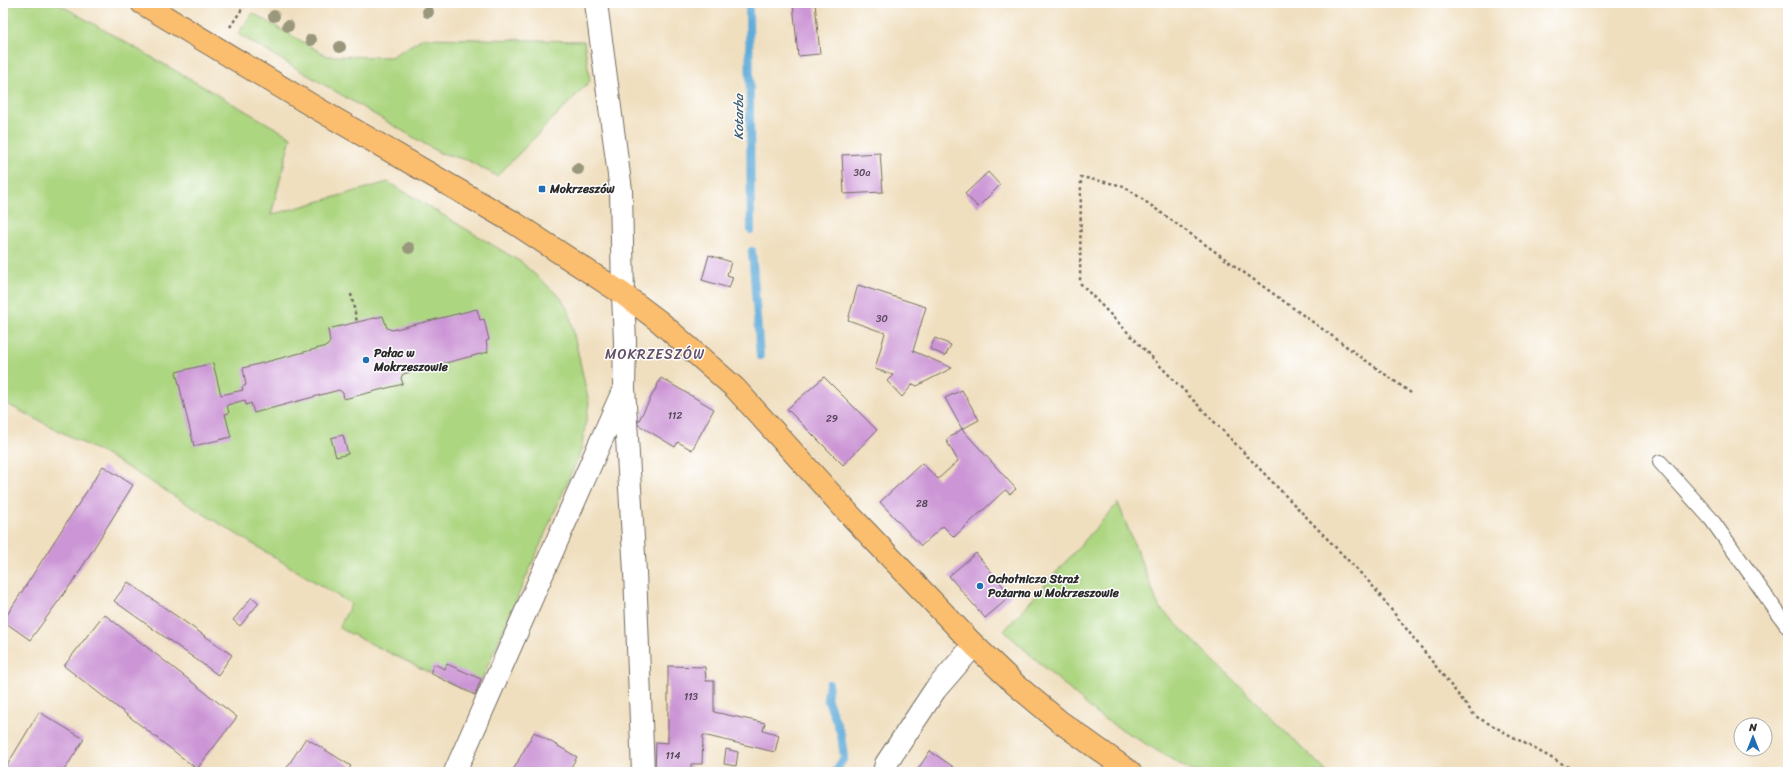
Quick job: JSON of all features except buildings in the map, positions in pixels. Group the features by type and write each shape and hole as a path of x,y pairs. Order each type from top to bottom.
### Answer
{"main road":[{"path":"142,3 311,105 513,222 622,294 660,322 735,388 851,516 974,645 1016,685 1059,721 1130,772"}],"street":[{"path":"596,3 621,190 622,294 625,342 624,388 635,572 643,772"},
{"path":"455,772 624,388"},
{"path":"884,772 886,764 934,690 974,645"}],"lane":[{"path":"1660,462 1711,519 1788,627"}],"path":[{"path":"1412,393 1124,186 1081,177 1080,283 1371,584 1475,716 1577,772"},
{"path":"351,294 357,322"}],"green space":[{"path":"3,3 57,3 291,137 271,215 388,182 521,262 561,298 569,312 589,403 581,451 475,695 339,628 351,604 112,458 3,402"},
{"path":"253,13 327,56 391,57 423,38 584,41 590,81 497,176 467,160 440,153 238,34"},
{"path":"1118,503 1159,607 1327,772 1193,772 1099,716 1004,631"}],"waterway":[{"name":"Kotarba","path":"749,3 751,230"},
{"name":"Kotarba","path":"752,251 760,356"},
{"name":"Kotarba","path":"829,684 827,698 841,734 844,758 835,772"}],"place":[{"name":"Mokrzeszów","path":"542,189"},
{"name":"Pałac w Mokrzeszowie","path":"366,360"},
{"name":"Ochotnicza Straż Pożarna w Mokrzeszowie","path":"980,586"}],"district":[{"name":"MOKRZESZÓW","path":"655,354"}]}
